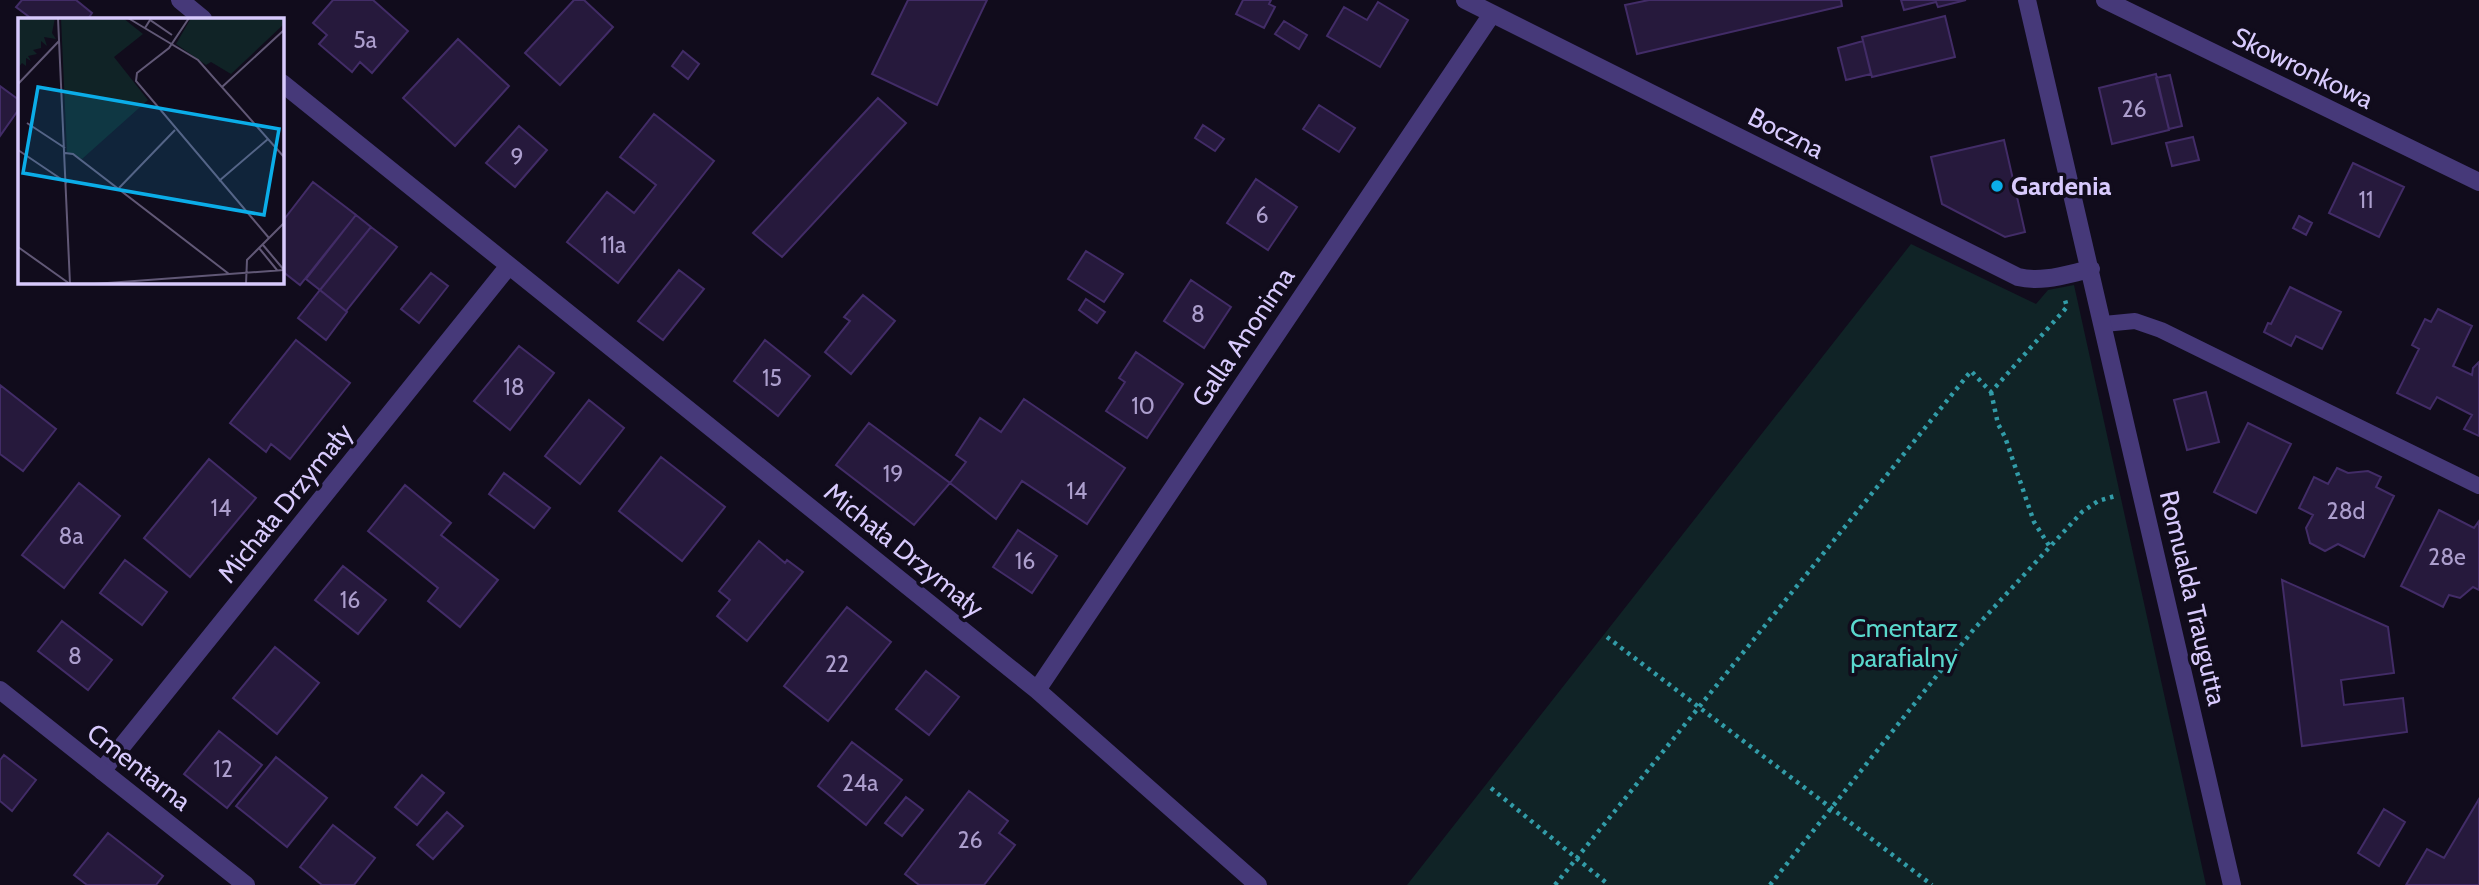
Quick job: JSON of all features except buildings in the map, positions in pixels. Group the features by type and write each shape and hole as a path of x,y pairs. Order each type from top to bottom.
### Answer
{"street":[{"path":"180,0 203,18"},
{"name":"Boczna","path":"1465,0 2008,272 2029,280 2091,269"},
{"name":"Romualda Traugutta","path":"2027,0 2232,885"},
{"name":"Skowronkowa","path":"2105,0 2479,182"},
{"name":"Galla Anonima","path":"1037,690 1492,14"},
{"name":"Michała Drzymały","path":"284,85 1037,690 1258,885"},
{"name":"Michała Drzymały","path":"102,771 508,267"},
{"name":"Cmentarna","path":"0,690 246,885"}],"lane":[{"path":"2104,324 2135,321 2161,330 2479,486"}],"path":[{"path":"1992,393 2067,307 2060,275"},
{"path":"1555,885 1971,371 1992,393 1998,424 2034,522 2050,547"},
{"path":"1770,885 1974,629 2082,512 2098,501 2141,490"},
{"path":"1607,637 1932,885"},
{"path":"1491,788 1609,885"}],"green space":[{"name":"Cmentarz parafialny","path":"1911,244 2036,304 2048,290 2074,285 2206,885 1407,885"}],"place":[{"name":"Gardenia","path":"1997,186"}]}
